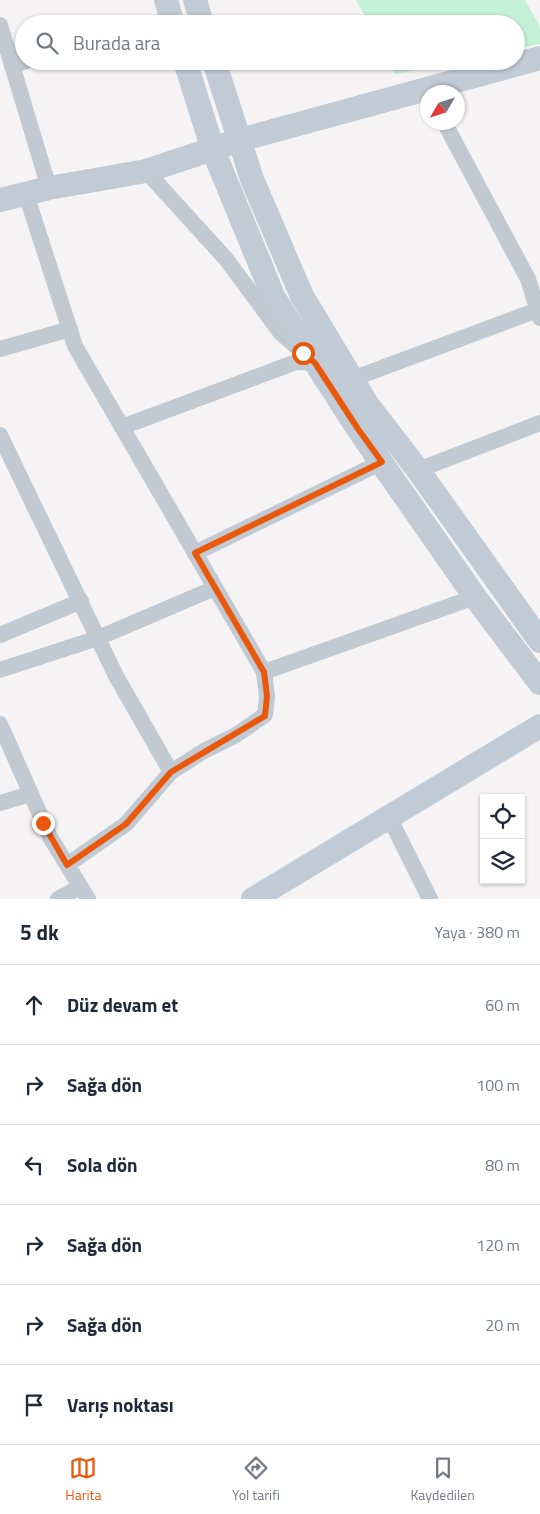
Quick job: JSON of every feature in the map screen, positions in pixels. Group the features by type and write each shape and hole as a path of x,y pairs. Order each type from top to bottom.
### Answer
{"main road":[{"path":"166,0 170,15"},
{"path":"195,0 199,15"},
{"path":"525,63 539,59"},
{"path":"188,70 213,150 274,298 358,429 475,597 540,683"},
{"path":"217,70 252,179 302,296 367,404 418,470 540,640"},
{"path":"448,85 500,70"},
{"path":"0,200 49,188 146,171 240,140 420,93"},
{"path":"265,896 389,817 540,726"}],"street":[{"path":"0,25 15,54"},
{"path":"21,70 49,188"},
{"path":"352,379 539,313 528,279 448,130"},
{"path":"146,171 226,258 280,332 315,363"},
{"path":"26,194 75,346 264,672 267,696 265,716 171,772 126,824 67,865"},
{"path":"0,349 70,329"},
{"path":"122,427 296,362 315,363"},
{"path":"418,470 540,423"},
{"path":"0,435 116,676 171,772"},
{"path":"195,553 382,462"},
{"path":"0,670 98,638 215,588"},
{"path":"264,672 475,597"},
{"path":"0,635 81,601"},
{"path":"0,724 50,837 84,893 58,899"},
{"path":"0,803 30,794"},
{"path":"389,817 430,899"}],"green space":[{"path":"356,0 525,0 540,27 540,44 525,47 525,15 364,15"},
{"path":"393,70 414,70 395,74"}],"route":[{"path":"43,823 67,865 126,824 171,772 265,716 267,696 264,672 195,553 382,462 315,363 303,353"}]}
